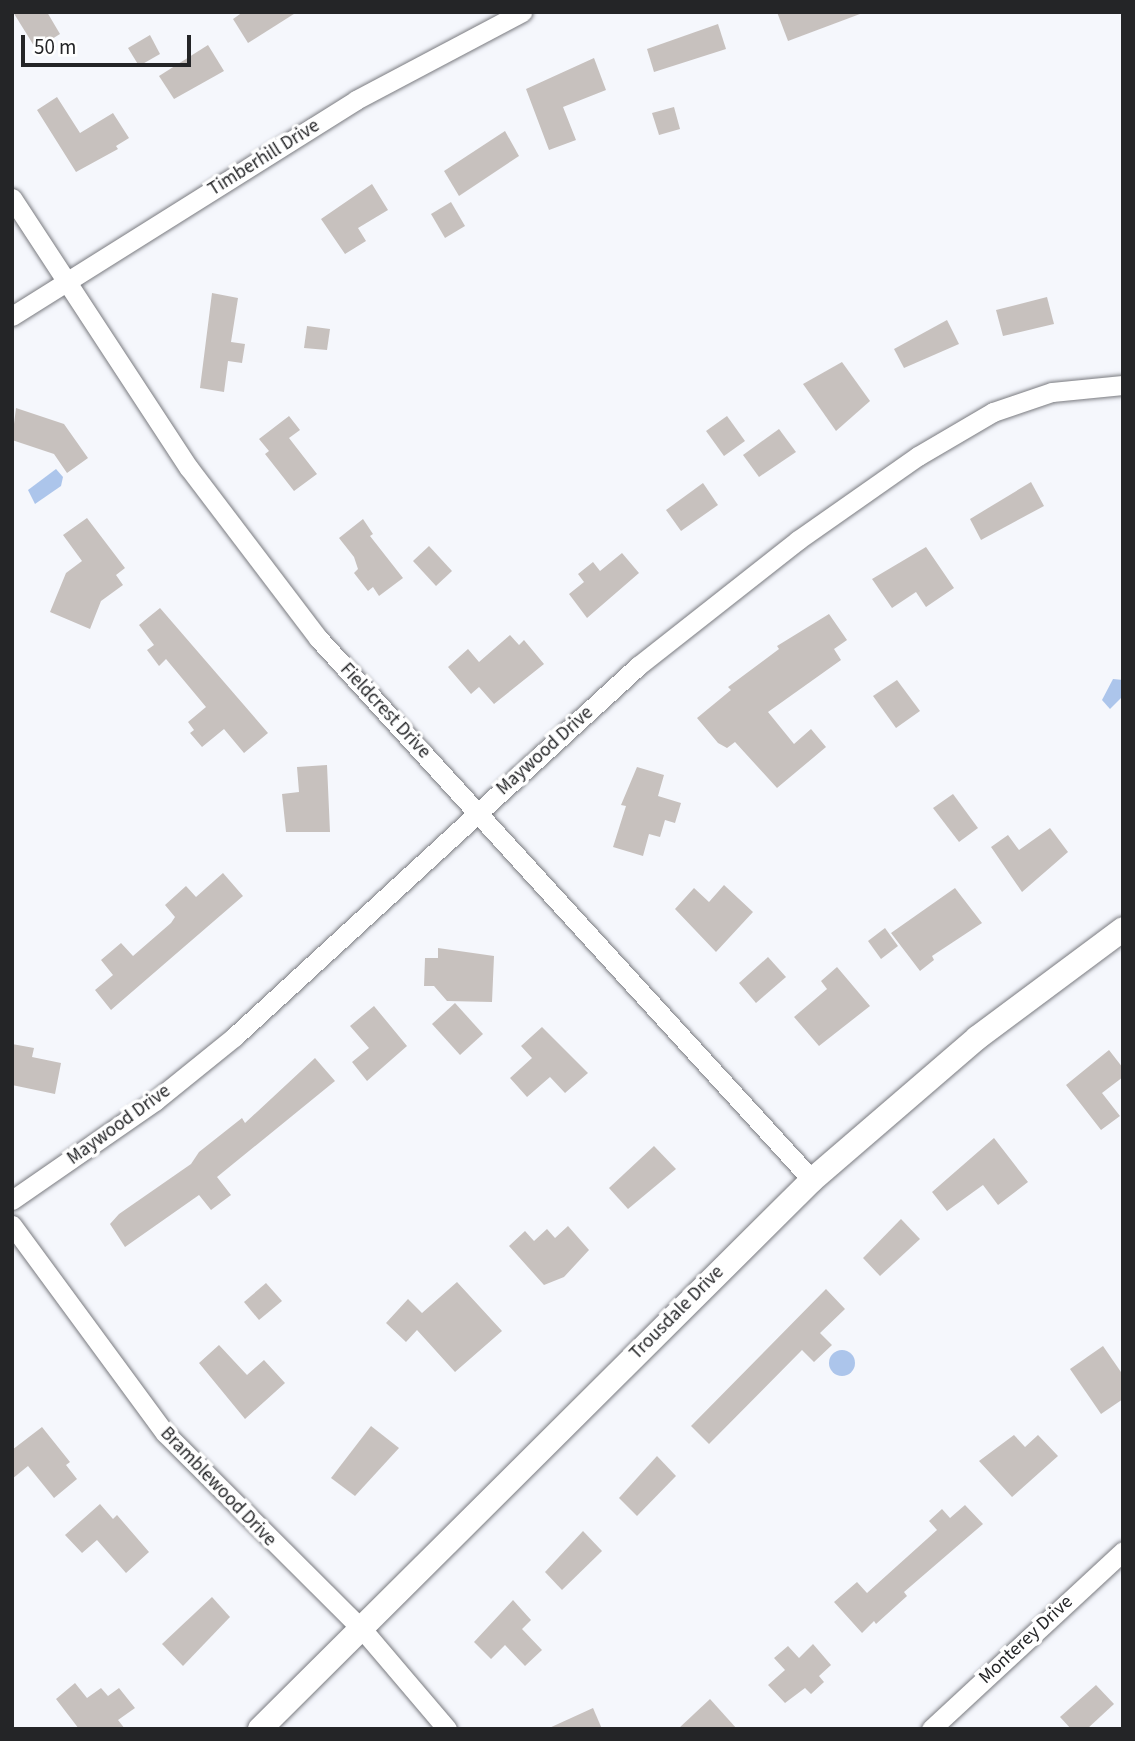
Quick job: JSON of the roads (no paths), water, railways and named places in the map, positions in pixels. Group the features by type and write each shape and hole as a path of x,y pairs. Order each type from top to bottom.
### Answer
{"street":[{"name":"Timberhill Drive","path":"12,316 356,100 522,12"},
{"name":"Fieldcrest Drive","path":"12,198 189,468 318,638 812,1180"},
{"name":"Maywood Drive","path":"12,1200 132,1117 234,1037 477,812 708,608 918,456 1016,402 1066,389 1123,385"},
{"name":"Trousdale Drive","path":"260,1729 812,1180 977,1038 1123,929"},
{"name":"Bramblewood Drive","path":"12,1225 165,1433 362,1629 447,1729"},
{"name":"Monterey Drive","path":"931,1729 1123,1551"}],"water":[{"path":"56,469 63,477 61,486 35,504 28,490"},
{"path":"1113,679 1123,680 1123,696 1110,709 1102,700"},
{"path":"842,1350 851,1354 855,1363 851,1372 842,1376 833,1372 829,1363 833,1354"}]}
